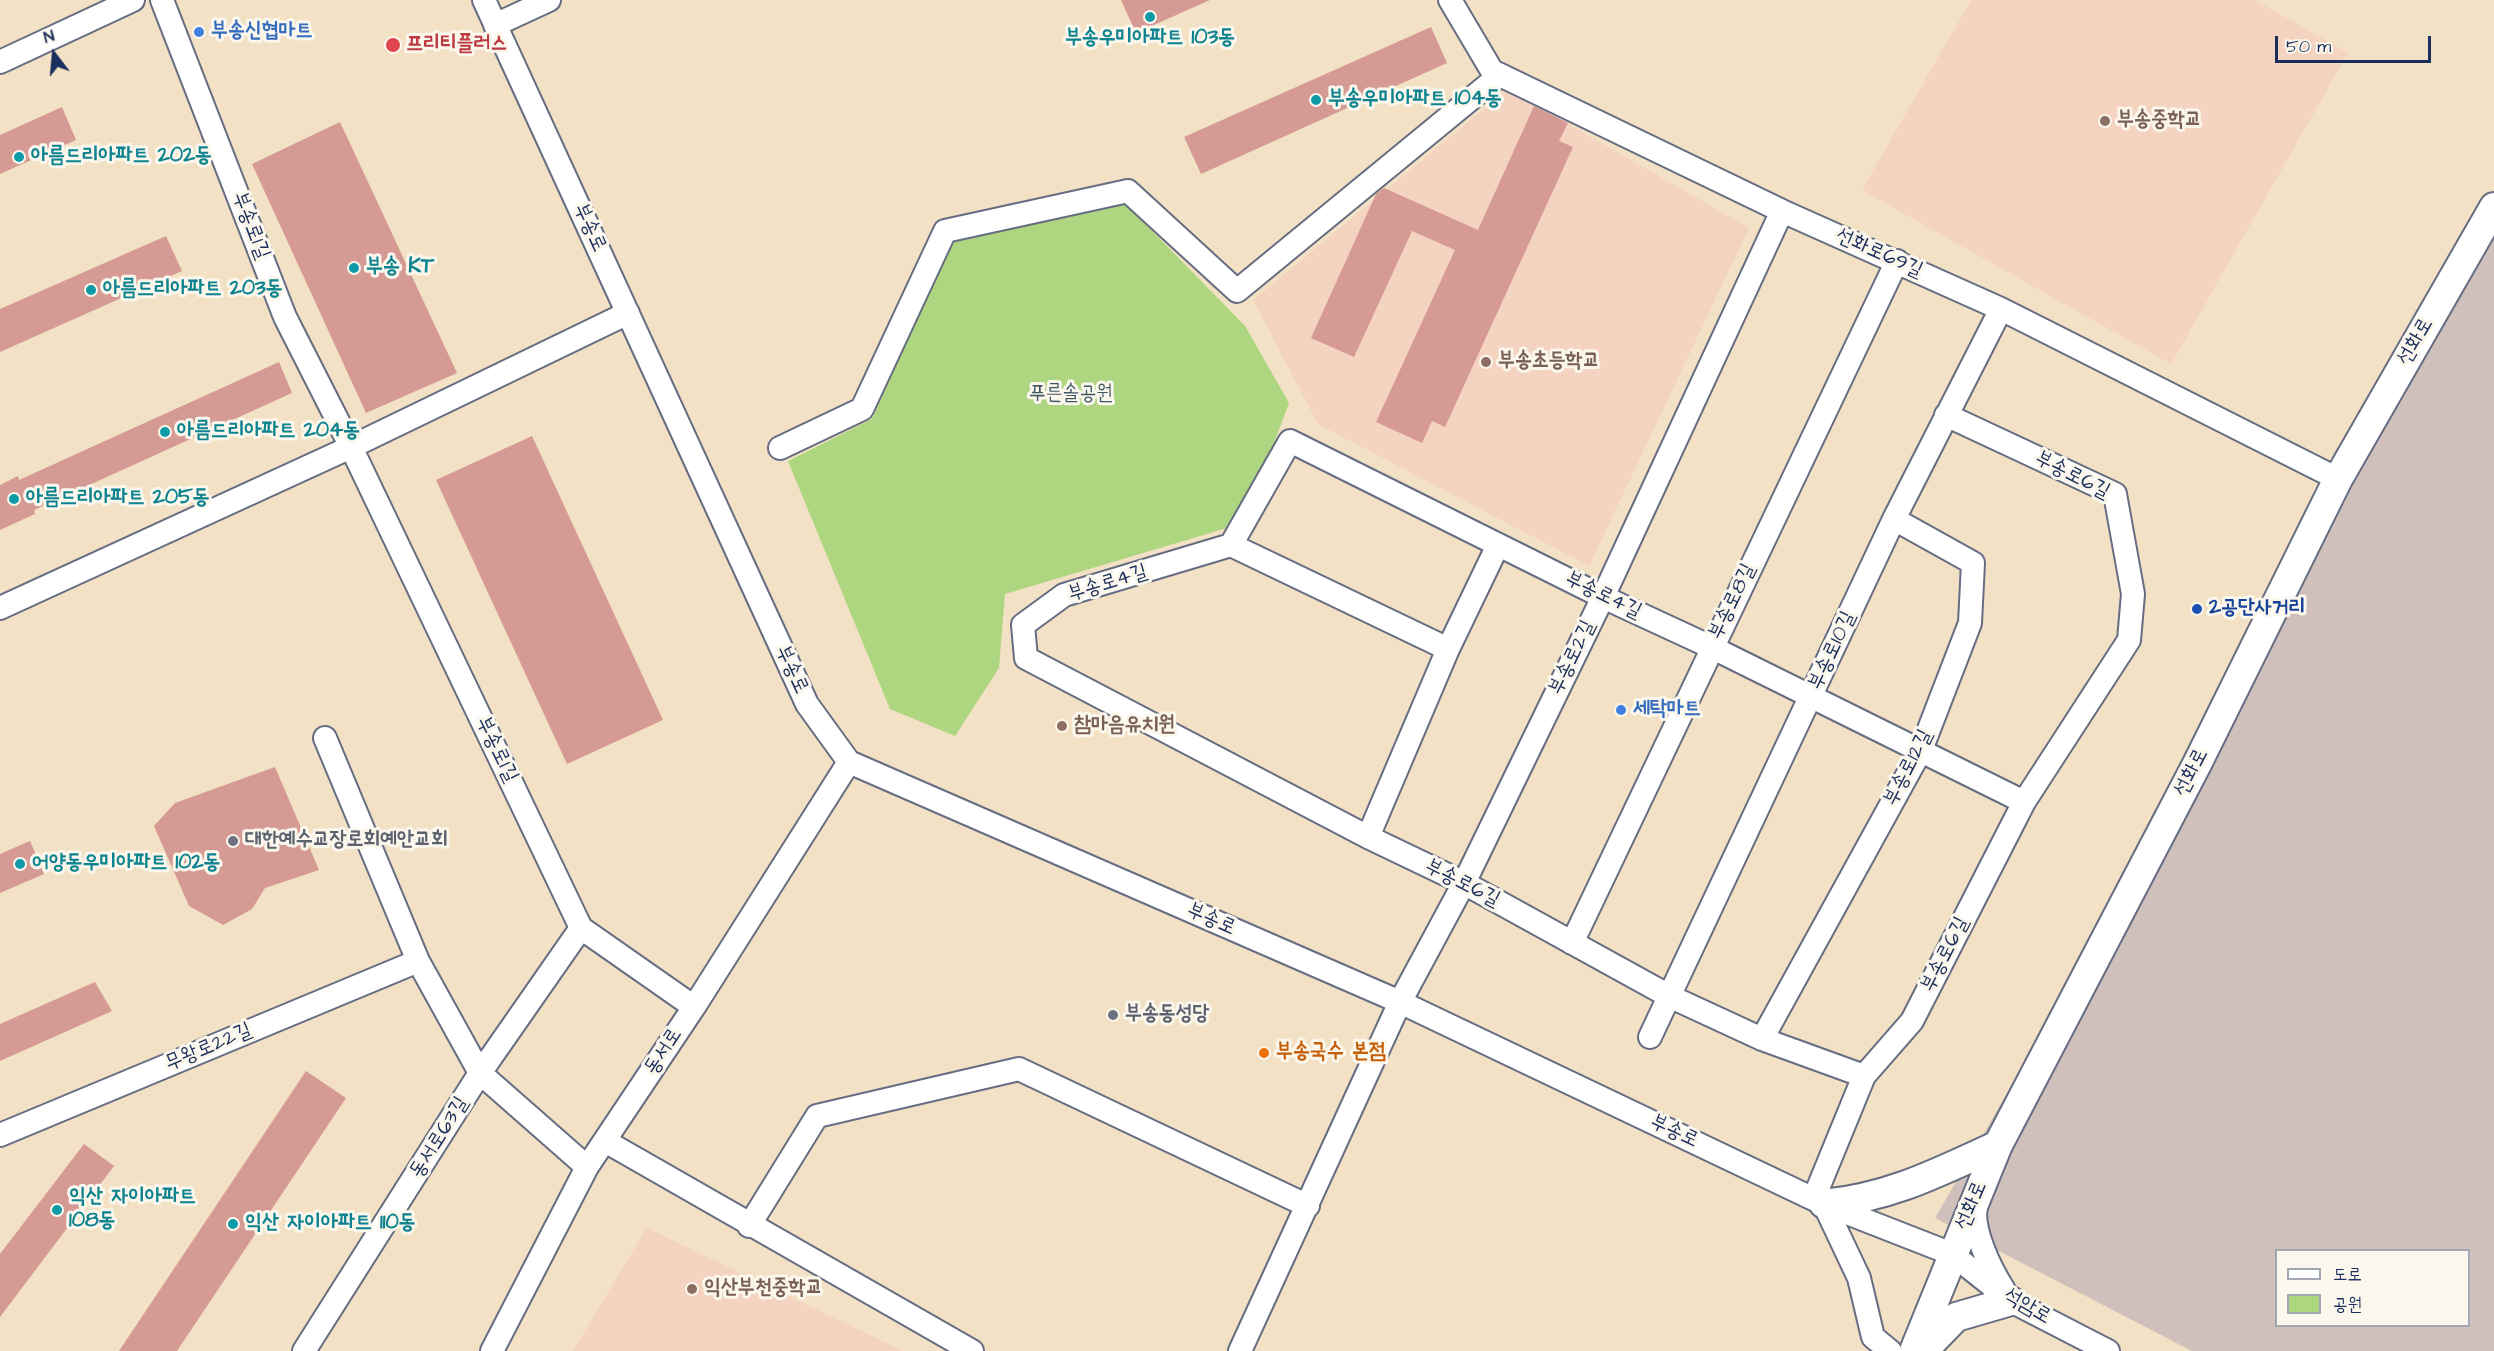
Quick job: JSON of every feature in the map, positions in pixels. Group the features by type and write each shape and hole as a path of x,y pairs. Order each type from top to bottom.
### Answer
{"main road":[{"name":"선화로","path":"1914,1351 1998,1145 2197,764 2338,479 2494,207"},
{"path":"1819,1201 1871,1198 1904,1188 1998,1145"},
{"path":"1923,1351 1956,1317 2011,1301"}],"street":[{"path":"0,62 133,0"},
{"name":"부송로1길","path":"162,0 285,317 351,447 581,928 694,1007"},
{"name":"부송로","path":"484,0 807,704 849,762 1400,1002 1819,1201 1952,1254"},
{"path":"495,25 549,0"},
{"name":"선화로69길","path":"1450,0 1492,71 1782,211 2001,309 2338,479"},
{"path":"780,448 862,409 945,231 1128,191 1237,291 1500,75"},
{"name":"부송로2길","path":"1400,1002 1464,883 1603,597 1782,211"},
{"name":"부송로8길","path":"1572,943 1897,261"},
{"name":"부송로10길","path":"1650,1037 1894,519 2001,309"},
{"path":"0,608 351,447 628,313"},
{"name":"부송로6길","path":"1026,658 1368,837 1464,883 1670,996 1762,1039 1864,1076 1912,1021 2024,802 2129,640 2133,594 2115,494 1946,414"},
{"name":"부송로4길","path":"1026,658 1023,625 1064,596 1231,545 1290,441 1603,597 1712,647 2024,802"},
{"name":"부송로12길","path":"1762,1039 1921,750 1970,623 1973,563 1894,519"},
{"path":"1231,545 1449,648"},
{"path":"1368,837 1449,648 1498,545"},
{"path":"325,738 418,961 480,1073 587,1167"},
{"name":"동서로","path":"492,1351 587,1167 694,1007 849,762"},
{"name":"동서로63길","path":"304,1351 480,1073 581,928"},
{"name":"무왕로22길","path":"0,1135 418,961"},
{"path":"1240,1351 1400,1002"},
{"path":"749,1226 817,1116 1019,1069 1308,1206"},
{"path":"1864,1076 1819,1201 1859,1278 1873,1337 1890,1351"},
{"path":"605,1141 749,1226 972,1351"},
{"path":"1998,1145 1975,1208 1977,1228 1987,1258 2011,1301"},
{"name":"석암로","path":"1952,1254 2011,1301 2108,1351"}],"shaded area":[{"name":"부송중학교","path":"1971,0 2255,0 2348,53 2171,364 1862,190"},
{"name":"부송초등학교","path":"1508,89 1749,228 1589,566 1318,424 1253,300"},
{"path":"2494,231 2494,1351 2192,1351 1935,1218 2197,764"},
{"name":"익산부천중학교","path":"647,1228 903,1351 573,1351"}],"green space":[{"name":"푸른솔공원","path":"1124,202 1245,326 1289,403 1244,523 1005,594 999,668 955,736 890,709 788,461 872,419 954,238"}],"building":[{"name":"부송우미아파트 103동","path":"1121,0 1210,0 1136,33"},
{"name":"부송우미아파트 104동","path":"1431,27 1447,63 1201,174 1184,137"},
{"name":"부송초등학교","path":"1534,106 1568,123 1559,141 1573,147 1445,427 1432,421 1422,443 1376,422 1455,250 1412,231 1354,357 1311,338 1376,194 1384,188 1478,230"},
{"name":"아름드리아파트 202동","path":"62,107 76,140 0,174 0,135"},
{"name":"부송 KT","path":"340,122 457,373 366,413 252,164"},
{"name":"아름드리아파트 203동","path":"166,236 182,271 0,352 0,309"},
{"name":"아름드리아파트 204동","path":"279,362 292,393 34,510 35,514 0,530 0,485 18,476 19,480"},
{"path":"532,436 663,720 567,764 436,480"},
{"name":"대한예수교장로회예안교회","path":"275,767 319,870 265,888 252,909 223,925 189,906 154,826 175,803"},
{"name":"어양동우미아파트 102동","path":"30,841 44,874 0,893 0,854"},
{"path":"95,982 112,1011 0,1061 0,1024"},
{"name":"익산 자이아파트 110동","path":"306,1071 346,1098 177,1351 119,1351"},
{"name":"익산 자이아파트 108동","path":"84,1144 114,1166 0,1317 0,1254"}],"place":[{"name":"부송우미아파트 103동","path":"1150,17"},
{"name":"부송신협마트","path":"199,32"},
{"name":"프리티플러스","path":"393,45"},
{"name":"부송우미아파트 104동","path":"1316,100"},
{"name":"부송중학교","path":"2105,121"},
{"name":"아름드리아파트 202동","path":"19,157"},
{"name":"부송 KT","path":"354,268"},
{"name":"아름드리아파트 203동","path":"91,290"},
{"name":"부송초등학교","path":"1486,362"},
{"name":"아름드리아파트 204동","path":"165,432"},
{"name":"아름드리아파트 205동","path":"14,499"},
{"name":"2공단사거리","path":"2197,609"},
{"name":"세탁마트","path":"1621,710"},
{"name":"참마음유치원","path":"1062,726"},
{"name":"대한예수교장로회예안교회","path":"233,841"},
{"name":"어양동우미아파트 102동","path":"20,864"},
{"name":"부송동성당","path":"1113,1015"},
{"name":"부송국수 본점","path":"1264,1053"},
{"name":"익산 자이아파트 108동","path":"57,1210"},
{"name":"익산 자이아파트 110동","path":"233,1224"},
{"name":"익산부천중학교","path":"692,1289"}]}
